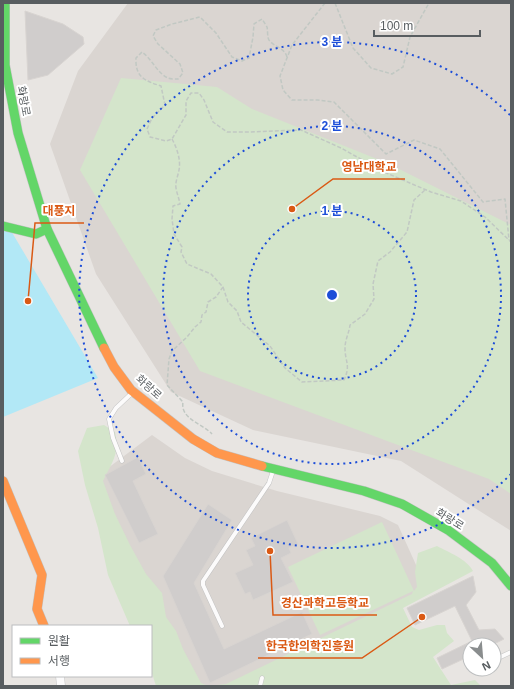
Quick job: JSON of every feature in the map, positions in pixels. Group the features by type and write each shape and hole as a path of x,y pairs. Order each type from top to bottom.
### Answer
{"street":[{"name":"화랑로","path":"5,3 4,63 18,133 32,185 47,229 97,333 114,366 134,392 193,439 217,453 274,469 364,491 402,504 448,530 492,563 511,586"},
{"path":"3,226 27,230 36,234 47,229"},
{"path":"3,481 42,575 37,608 44,625"}],"lane":[{"path":"122,461 113,438 108,419 116,408 134,392"},
{"path":"222,626 203,585 203,580 269,483 274,469"},
{"path":"260,686 262,678"}],"path":[{"path":"325,3 292,45 280,76 283,90 292,100 318,100 334,102 386,154 414,140 440,149 483,202 505,199 509,240"},
{"path":"335,3 353,48 370,68 392,74 403,66 410,37 429,3"},
{"path":"287,57 283,50 275,46 268,39 266,26 262,19 254,24 253,37 248,58 242,61 232,58 216,34 200,17 172,24 156,30 153,36 155,40 180,64 183,73 178,79 168,78 157,69 149,57 142,52 136,58 139,76 148,82 161,86 164,93 165,106 152,118 147,129 150,137 166,141 172,139 186,115 186,101 191,93 198,93 204,100 213,122 227,132 301,130 341,148 384,172 425,190 461,201 485,217 511,242"},
{"path":"172,139 176,146 178,156 179,168 176,179 176,189 180,204 173,206 172,219 174,234 182,247 182,252 188,264 211,274 223,287 228,302 236,310 241,322 270,346 285,368 302,382 344,380 348,367 345,347 350,332 350,325 365,314 374,299 373,284 378,261 390,252 407,232 414,200 425,190"},
{"path":"212,434 185,414 182,408 183,402 167,385 169,359 172,351 201,322 202,315 206,312 208,302 216,297 223,287"}],"shaded area":[{"path":"128,3 511,3 511,531 401,461 253,430 171,392 96,274 50,144 78,71"},
{"path":"152,435 185,458 212,471 277,491 380,516 398,525 421,576 419,596 229,686 193,686 96,477"}],"green space":[{"path":"121,78 217,87 252,109 387,163 511,225 511,494 489,479 200,371 80,170"},
{"path":"104,425 115,432 116,452 103,481 115,514 146,574 162,593 166,617 176,631 183,649 201,683 208,686 156,686 152,673 152,625 130,625 108,575 98,528 85,485 78,451 87,428"},
{"path":"382,522 414,591 417,587 415,572 418,553 437,546 462,559 473,571 403,608 412,627 419,630 437,625 445,625 447,633 454,641 433,657 451,685 475,680 481,686 209,686 226,684 412,594 413,591 320,635 288,567"}],"water":[{"path":"3,223 7,224 98,378 3,417"}],"building":[{"path":"25,11 63,24 83,37 84,44 48,75 28,80"},
{"path":"138,457 146,474 133,481 158,534 139,543 105,475"},
{"path":"208,504 232,520 194,583 224,649 302,612 312,634 210,683 163,576"},
{"path":"287,520 298,544 289,548 291,553 281,558 293,582 253,600 250,592 245,594 235,573 253,565 246,550 255,546 251,538"},
{"path":"473,576 476,592 466,605 479,630 495,629 504,639 502,640 502,637 470,637 455,606 415,625 407,608"},
{"path":"462,646 462,660 442,669 437,658"}],"traffic: fast":[{"path":"5,3 5,65 18,133 47,229 104,348"},
{"path":"3,226 36,234 47,229"},
{"path":"262,466 364,491 402,504 448,530 492,563 511,586"}],"traffic: slow":[{"path":"104,348 114,367 131,390 193,439 217,453 262,466"},
{"path":"3,481 42,575 37,609 44,625"}],"place":[{"name":"영남대학교","path":"292,209"},
{"name":"대풍지","path":"28,301"},
{"name":"경산과학고등학교","path":"270,551"},
{"name":"한국한의학진흥원","path":"422,617"}]}
